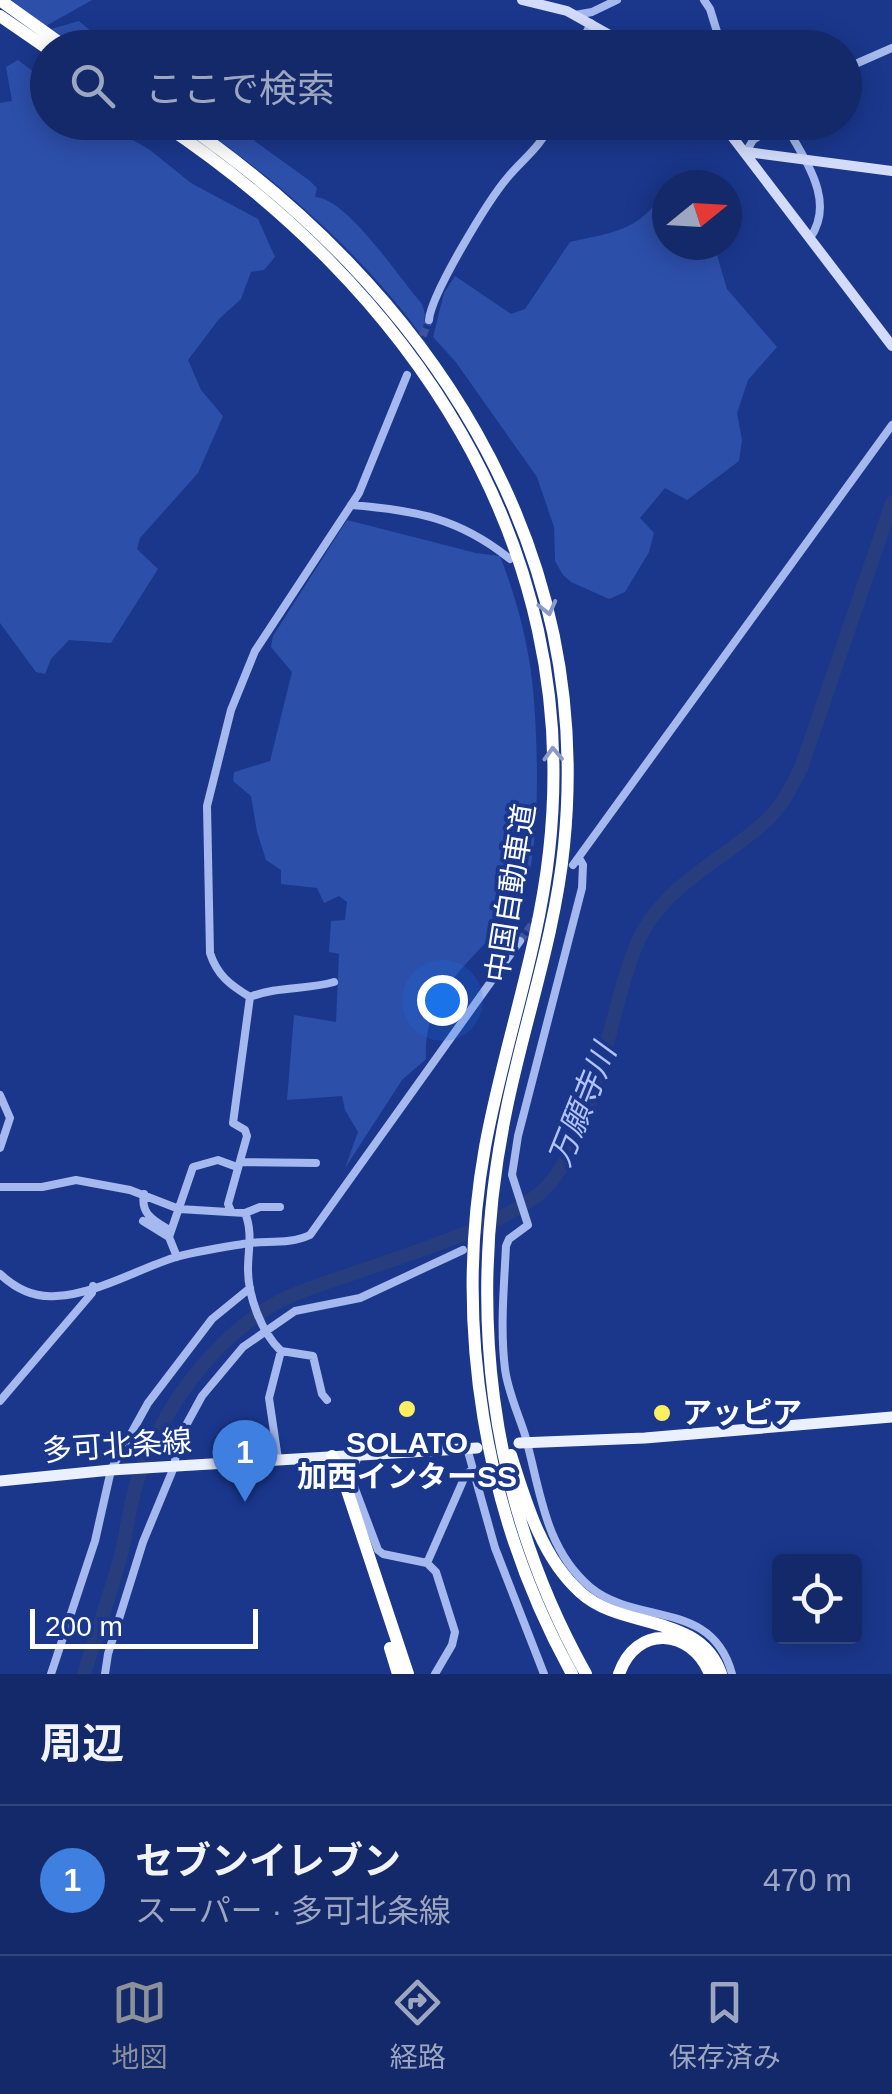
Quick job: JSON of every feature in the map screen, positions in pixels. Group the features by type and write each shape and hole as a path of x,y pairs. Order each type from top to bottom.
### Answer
{"highway":[{"path":"0,0 42,30"},
{"path":"0,16 30,37"},
{"name":"中国自動車道","path":"185,140 235,175 326,254 426,373 475,454 526,581 546,670 553,742 553,807 543,897 496,1098 475,1249 474,1342 488,1443 510,1532 538,1605 572,1674"},
{"name":"中国自動車道","path":"207,140 295,208 403,322 487,448 540,578 560,667 567,742 567,807 547,944 485,1192"},
{"name":"中国自動車道","path":"475,1249 500,1440 523,1529 555,1613 586,1674"},
{"path":"487,1340 512,1460 536,1526 559,1570 582,1594 610,1612 695,1638 708,1649 721,1674"},
{"path":"332,1456 334,1478 398,1674"},
{"path":"332,1456 342,1475 408,1674"},
{"path":"538,1605 539,1623 561,1674"},
{"path":"619,1674 624,1659 634,1649 665,1637 688,1645 710,1674"}],"main road":[{"path":"522,0 571,13 602,30"},
{"path":"736,140 892,346"},
{"path":"746,152 892,171"},
{"path":"523,1443 645,1438 892,1418"},
{"name":"多可北条線","path":"0,1481 472,1448"}],"street":[{"path":"560,0 571,13 592,12 617,0"},
{"path":"704,0 716,30"},
{"path":"588,30 591,24"},
{"path":"862,61 892,48"},
{"path":"428,320 444,283 504,181 543,140"},
{"path":"746,152 754,140"},
{"path":"793,140 822,204 821,222 810,238"},
{"path":"250,996 222,978 210,953 208,806 231,710 255,652 365,482 407,375"},
{"path":"732,1674 721,1647 700,1627 610,1599 589,1586 565,1556 547,1523 508,1388 503,1315 506,1246 528,1225 514,1179 518,1136 582,888 583,865 576,861 892,424"},
{"path":"351,505 421,514 480,535 510,559"},
{"path":"0,1274 20,1289 40,1296 57,1296 177,1257 250,1243 300,1240 310,1234 520,940"},
{"path":"250,996 267,990 310,989 334,982"},
{"path":"231,1210 228,1204 247,1136 246,1130 233,1123 250,996"},
{"path":"0,1094 10,1118 4,1124 0,1148"},
{"path":"170,1234 193,1167 218,1160 239,1164 316,1164"},
{"path":"0,1187 42,1188 76,1180 144,1194 179,1209 245,1213 280,1207"},
{"path":"144,1194 142,1203 147,1216 170,1234 177,1257"},
{"path":"245,1213 251,1292 264,1327 281,1351 313,1356 326,1400"},
{"path":"142,1222 170,1234"},
{"path":"105,1674 142,1542 178,1440 190,1413 243,1347 264,1327 296,1311 360,1298 475,1249"},
{"path":"0,1401 94,1286"},
{"path":"50,1674 115,1470 159,1389 212,1320 251,1292"},
{"path":"278,1459 269,1398 281,1351"},
{"path":"472,1448 472,1470 494,1548 544,1674"},
{"path":"359,1454 352,1481 378,1550 427,1563 436,1572 455,1632 435,1674"},
{"path":"427,1563 442,1523 466,1474 472,1470"}],"shaded area":[{"path":"11,0 92,0 46,26"},
{"path":"79,21 90,30 52,30"},
{"path":"18,60 30,69 30,140 133,140 191,183 258,219 275,257 264,270 251,272 241,299 219,319 188,360 201,390 223,416 198,473 140,538 137,549 158,569 111,643 69,640 51,659 45,674 36,672 0,623 0,103 12,101 6,67"},
{"path":"218,140 254,140 310,181 317,188 315,197 342,210 357,224 422,304 422,336 345,247"},
{"path":"652,207 652,260 718,260 727,289 777,347 748,380 737,413 742,440 739,461 687,500 665,488 640,518 654,533 649,552 625,592 609,599 563,575 555,561 554,527 537,477 455,361 433,337 444,293 455,276 511,314 525,309 570,242 625,228"},
{"path":"347,520 500,556 529,659 537,787 532,859 517,907 443,993 427,1034 426,1059 402,1080 345,1168 358,1132 342,1096 287,1100 294,1015 336,1022 339,954 329,952 331,921 345,920 347,902 339,896 324,903 317,888 281,884 281,870 266,860 251,796 233,781 234,772 270,761 292,672 271,647 273,636"}],"waterway":[{"name":"万願寺川","path":"84,1674 120,1559 143,1466 183,1391 220,1347 263,1311 292,1295 499,1218 540,1193 560,1170 589,1107 619,997 641,935 682,885 768,819 801,768 892,503"}],"tunnel":[{"path":"418,347 429,320"},
{"path":"520,941 535,920"}],"place":[{"name":"SOLATO 加西インターSS","path":"407,1409"},
{"name":"アッピア","path":"662,1413"},
{"name":"セブンイレブン","path":"245,1502"}]}
